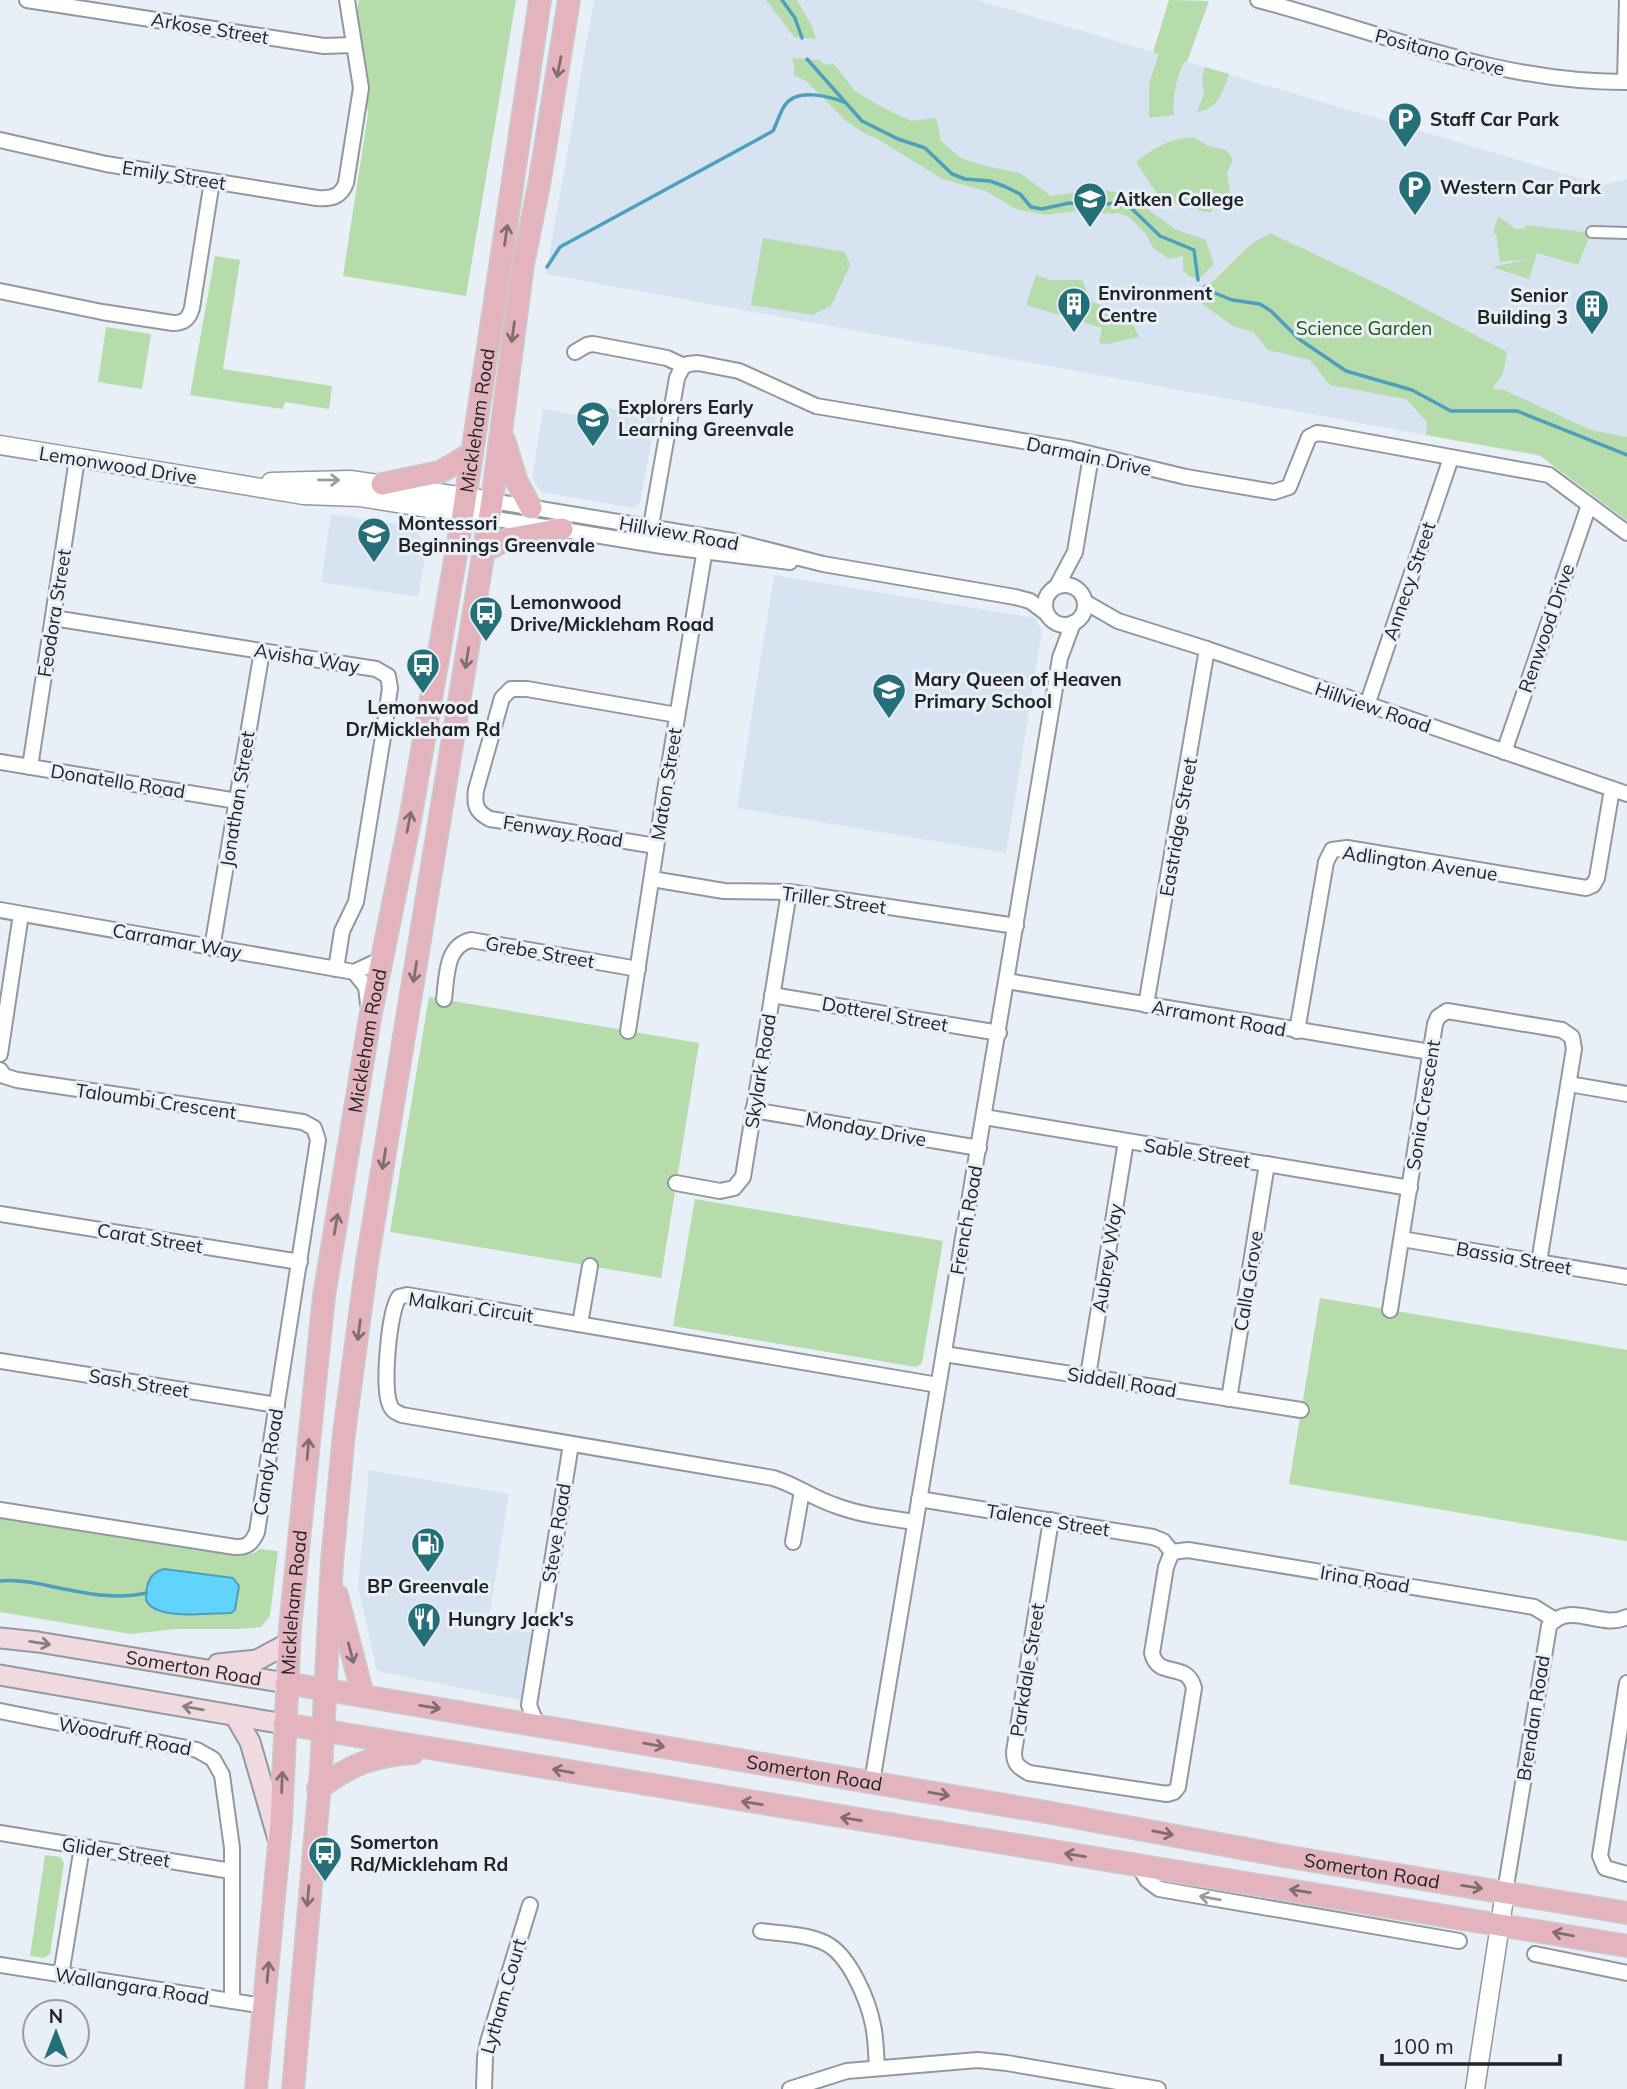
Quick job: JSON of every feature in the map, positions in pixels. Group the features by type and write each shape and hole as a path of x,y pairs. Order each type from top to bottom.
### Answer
{"main road":[{"name":"Mickleham Road","path":"256,2089 279,1844 289,1643 324,1296 370,1018 410,820 463,505 540,0"},
{"name":"Mickleham Road","path":"293,2089 323,1731 332,1562 344,1433 367,1262 491,510 523,264 540,185 569,0"},
{"path":"502,431 517,482 531,508"},
{"path":"382,484 440,471 471,454"},
{"path":"484,551 509,539 562,529"},
{"path":"332,1562 338,1602 363,1696"},
{"name":"Somerton Road","path":"0,1638 38,1642 512,1721 533,1715 872,1782 1284,1856 1627,1913"},
{"path":"182,1666 257,1660 289,1643"},
{"name":"Somerton Road","path":"0,1675 654,1787 1627,1946"},
{"path":"235,1716 250,1742 279,1844"},
{"path":"318,1789 344,1770 362,1762 393,1754 446,1751"}],"street":[{"name":"Arkose Street","path":"27,0 324,46 352,45"},
{"path":"347,0 352,45"},
{"name":"Positano Grove","path":"1258,0 1496,69 1557,79 1626,82"},
{"path":"1626,82 1627,0"},
{"name":"Emily Street","path":"0,140 106,163 212,181 326,198 336,196 345,187 361,88 352,45"},
{"path":"0,291 102,312 179,323 186,320 191,311 212,181"},
{"path":"1592,232 1627,233"},
{"name":"Darmain Drive","path":"575,352 593,344 667,358 684,366 698,363 739,371 816,406 1070,449 1186,477 1274,492 1289,487 1307,440 1312,434 1325,434 1549,475 1627,533"},
{"path":"648,543 677,378 684,366"},
{"name":"Lemonwood Drive","path":"0,445 304,495 463,505"},
{"path":"1075,551 1045,600 1048,615 1060,624 1076,621 1085,609 1075,551 1091,456"},
{"name":"Annecy Street","path":"1367,705 1451,458"},
{"name":"Feodora Street","path":"30,767 78,459"},
{"name":"Lemonwood Drive","path":"236,483 330,480 382,484 491,510"},
{"name":"Renwood Drive","path":"1504,752 1589,505"},
{"name":"Hillview Road","path":"491,510 531,508 651,528 706,544"},
{"name":"Hillview Road","path":"491,510 562,529 648,543 747,544 823,564 1015,597 1030,601 1048,615"},
{"name":"Maton Street","path":"628,1031 706,544"},
{"path":"1052,590 1069,585 1082,597"},
{"name":"Hillview Road","path":"1015,597 1052,590"},
{"name":"Hillview Road","path":"1082,597 1118,621 1207,649 1627,794"},
{"name":"French Road","path":"1048,615 1057,635 1060,658"},
{"name":"Avisha Way","path":"53,618 376,669 385,674 390,681 381,751 356,902 342,931 337,969"},
{"name":"Hillview Road","path":"1076,621 1118,621"},
{"name":"French Road","path":"872,1782 1060,658 1076,621"},
{"name":"Eastridge Street","path":"1146,1005 1207,649"},
{"name":"Jonathan Street","path":"212,948 262,651"},
{"name":"Fenway Road","path":"656,846 490,819 480,813 474,803 476,790 502,698 511,689 527,689 677,715"},
{"name":"Donatello Road","path":"0,762 237,801"},
{"name":"Adlington Avenue","path":"1297,1031 1326,862 1332,850 1353,849 1586,888 1597,878 1612,789"},
{"name":"Triller Street","path":"652,879 723,891 789,892 1016,926"},
{"name":"Skylark Road","path":"676,1183 720,1191 734,1188 743,1177 789,892"},
{"name":"Carramar Way","path":"0,911 337,969 354,971 382,959"},
{"path":"0,1054 22,914"},
{"name":"Grebe Street","path":"444,999 451,955 455,947 471,940 638,969"},
{"path":"354,971 368,992 370,1018"},
{"name":"Arramont Road","path":"1007,981 1430,1052"},
{"name":"Dotterel Street","path":"772,995 999,1033"},
{"name":"Sonia Crescent","path":"1390,1310 1435,1024 1438,1017 1447,1011 1562,1030 1572,1037 1574,1043 1569,1084 1539,1262"},
{"name":"Taloumbi Crescent","path":"0,1070 4,1076 17,1080 303,1122 314,1128"},
{"path":"1569,1084 1627,1094"},
{"name":"Monday Drive","path":"753,1110 979,1148"},
{"name":"Sable Street","path":"984,1117 1410,1188"},
{"name":"Candy Road","path":"0,1510 235,1547 246,1547 253,1541 257,1532 300,1262 318,1140 314,1128"},
{"name":"Aubrey Way","path":"1088,1376 1126,1141"},
{"name":"Calla Grove","path":"1229,1399 1267,1164"},
{"name":"Carat Street","path":"0,1214 300,1262"},
{"name":"Bassia Street","path":"1402,1238 1627,1277"},
{"path":"580,1324 590,1266"},
{"name":"Malkari Circuit","path":"915,1522 855,1513 773,1478 402,1415 393,1411 389,1404 387,1363 392,1311 399,1297 407,1295 938,1385"},
{"name":"Siddell Road","path":"944,1354 1301,1410"},
{"name":"Sash Street","path":"0,1361 277,1405"},
{"name":"Steve Road","path":"533,1715 571,1444"},
{"path":"793,1542 802,1491"},
{"name":"Talence Street","path":"919,1499 1153,1537 1163,1541 1172,1552"},
{"name":"Parkdale Street","path":"1051,1520 1014,1752 1014,1762 1029,1773 1167,1794 1178,1787 1194,1688 1192,1678 1183,1672 1161,1668 1154,1662 1152,1653 1166,1567 1172,1552"},
{"name":"Irina Road","path":"1172,1552 1188,1550 1521,1604 1542,1610 1555,1620"},
{"path":"1555,1620 1564,1614 1625,1621"},
{"name":"Brendan Road","path":"1505,1892 1546,1637 1555,1620"},
{"path":"1627,1683 1623,1739 1600,1856 1605,1868 1627,1874"},
{"name":"Woodruff Road","path":"0,1712 197,1750 213,1759 222,1775 232,1848 232,2001"},
{"name":"Glider Street","path":"0,1833 231,1871"},
{"path":"61,1975 82,1847"},
{"path":"1138,1865 1147,1880 1159,1889 1459,1941"},
{"path":"1475,2089 1505,1892"},
{"name":"Lytham Court","path":"484,2089 488,2042 530,1905"},
{"path":"1422,1935 1457,1917"},
{"path":"761,1931 825,1943 847,1964 869,2006 877,2068"},
{"path":"1535,1954 1627,1973"},
{"name":"Wallangara Road","path":"0,1965 264,2006"},
{"path":"790,2089 833,2074 960,2061 991,2061 1118,2086 1158,2089"}],"shaded area":[{"name":"Aitken College","path":"594,0 977,0 1603,185 1627,179 1627,472 546,274"},
{"name":"Explorers Early Learning Greenvale","path":"593,405 656,417 640,503 634,508 541,492 532,478 543,409 591,418"},
{"name":"Montessori Beginnings Greenvale","path":"331,514 411,526 427,545 418,597 321,582"},
{"name":"Mary Queen of Heaven Primary School","path":"774,575 1035,618 1042,632 1006,853 737,808"},
{"name":"BP Greenvale","path":"369,1470 509,1494 488,1624 533,1633 521,1700 377,1671 358,1587"}],"green space":[{"path":"359,0 516,0 466,296 343,276 368,114 354,28"},
{"path":"766,0 797,0 816,39 794,37"},
{"path":"1169,0 1209,1 1187,62 1184,62 1177,81 1174,115 1149,118 1149,84 1159,54 1153,52"},
{"path":"792,58 820,60 825,65 833,63 855,91 878,105 911,121 936,118 941,141 961,158 1020,173 1051,196 1096,189 1127,194 1175,229 1206,240 1214,264 1198,280 1189,276 1183,270 1183,256 1169,259 1153,248 1146,234 1130,218 1119,213 1083,214 1076,211 1045,215 1016,209 986,191 942,179 846,121 806,81 793,75 795,69"},
{"path":"1205,67 1229,74 1215,103 1197,112 1204,94 1202,79"},
{"path":"1193,137 1209,146 1226,150 1233,160 1227,173 1232,204 1213,208 1211,213 1177,205 1167,194 1161,197 1136,162 1163,145"},
{"path":"1498,216 1516,229 1527,225 1591,233 1578,265 1537,253 1529,279 1492,267 1529,259 1500,262 1496,233 1493,233"},
{"name":"Science Garden","path":"1270,233 1390,290 1507,352 1503,374 1492,389 1504,390 1591,430 1627,437 1627,521 1539,455 1426,435 1427,422 1406,399 1330,385 1310,360 1268,350 1253,332 1233,326 1195,299 1251,244"},
{"path":"763,238 845,252 850,265 831,306 812,315 751,305"},
{"path":"215,256 240,260 223,369 332,386 329,409 285,402 283,409 190,395"},
{"path":"1036,275 1049,280 1082,280 1092,302 1121,313 1131,322 1139,337 1107,344 1099,343 1102,328 1026,305"},
{"path":"106,327 151,334 142,389 98,382"},
{"path":"429,997 699,1043 661,1278 390,1232"},
{"path":"695,1199 943,1241 922,1363 916,1367 673,1326"},
{"path":"1320,1298 1627,1350 1627,1541 1289,1484"},
{"path":"0,1517 242,1556 260,1549 278,1551 270,1616 261,1627 177,1629 131,1634 0,1612"},
{"path":"45,1855 60,1857 64,1863 50,1954 44,1958 30,1956"}],"water":[{"path":"164,1569 233,1578 239,1586 235,1610 231,1613 184,1614 151,1607 146,1600 147,1585 154,1574"}],"waterway":[{"path":"782,0 795,18 802,38"},
{"path":"807,59 862,121 898,139 925,148 952,174 1006,187 1020,194 1031,207 1042,209 1069,203 1096,205 1125,202 1160,236 1194,250 1198,280"},
{"path":"547,267 560,247 773,131 783,108 790,100 813,95 844,102"},
{"path":"1205,286 1232,300 1260,304 1271,311 1299,339 1346,371 1412,390 1451,411 1517,411 1627,455"},
{"path":"0,1581 27,1582 100,1595 146,1593"}],"place":[{"name":"Staff Car Park","path":"1405,149"},
{"name":"Western Car Park","path":"1415,217"},
{"name":"Aitken College","path":"1090,229"},
{"name":"Environment Centre","path":"1074,334"},
{"name":"Senior Building 3","path":"1592,336"},
{"name":"Explorers Early Learning Greenvale","path":"593,448"},
{"name":"Montessori Beginnings Greenvale","path":"374,564"},
{"name":"Lemonwood Drive/Mickleham Road","path":"486,643"},
{"name":"Lemonwood Dr/Mickleham Rd","path":"423,695"},
{"name":"Mary Queen of Heaven Primary School","path":"889,720"},
{"name":"BP Greenvale","path":"428,1574"},
{"name":"Hungry Jack's","path":"424,1649"},
{"name":"Somerton Rd/Mickleham Rd","path":"325,1883"}]}
